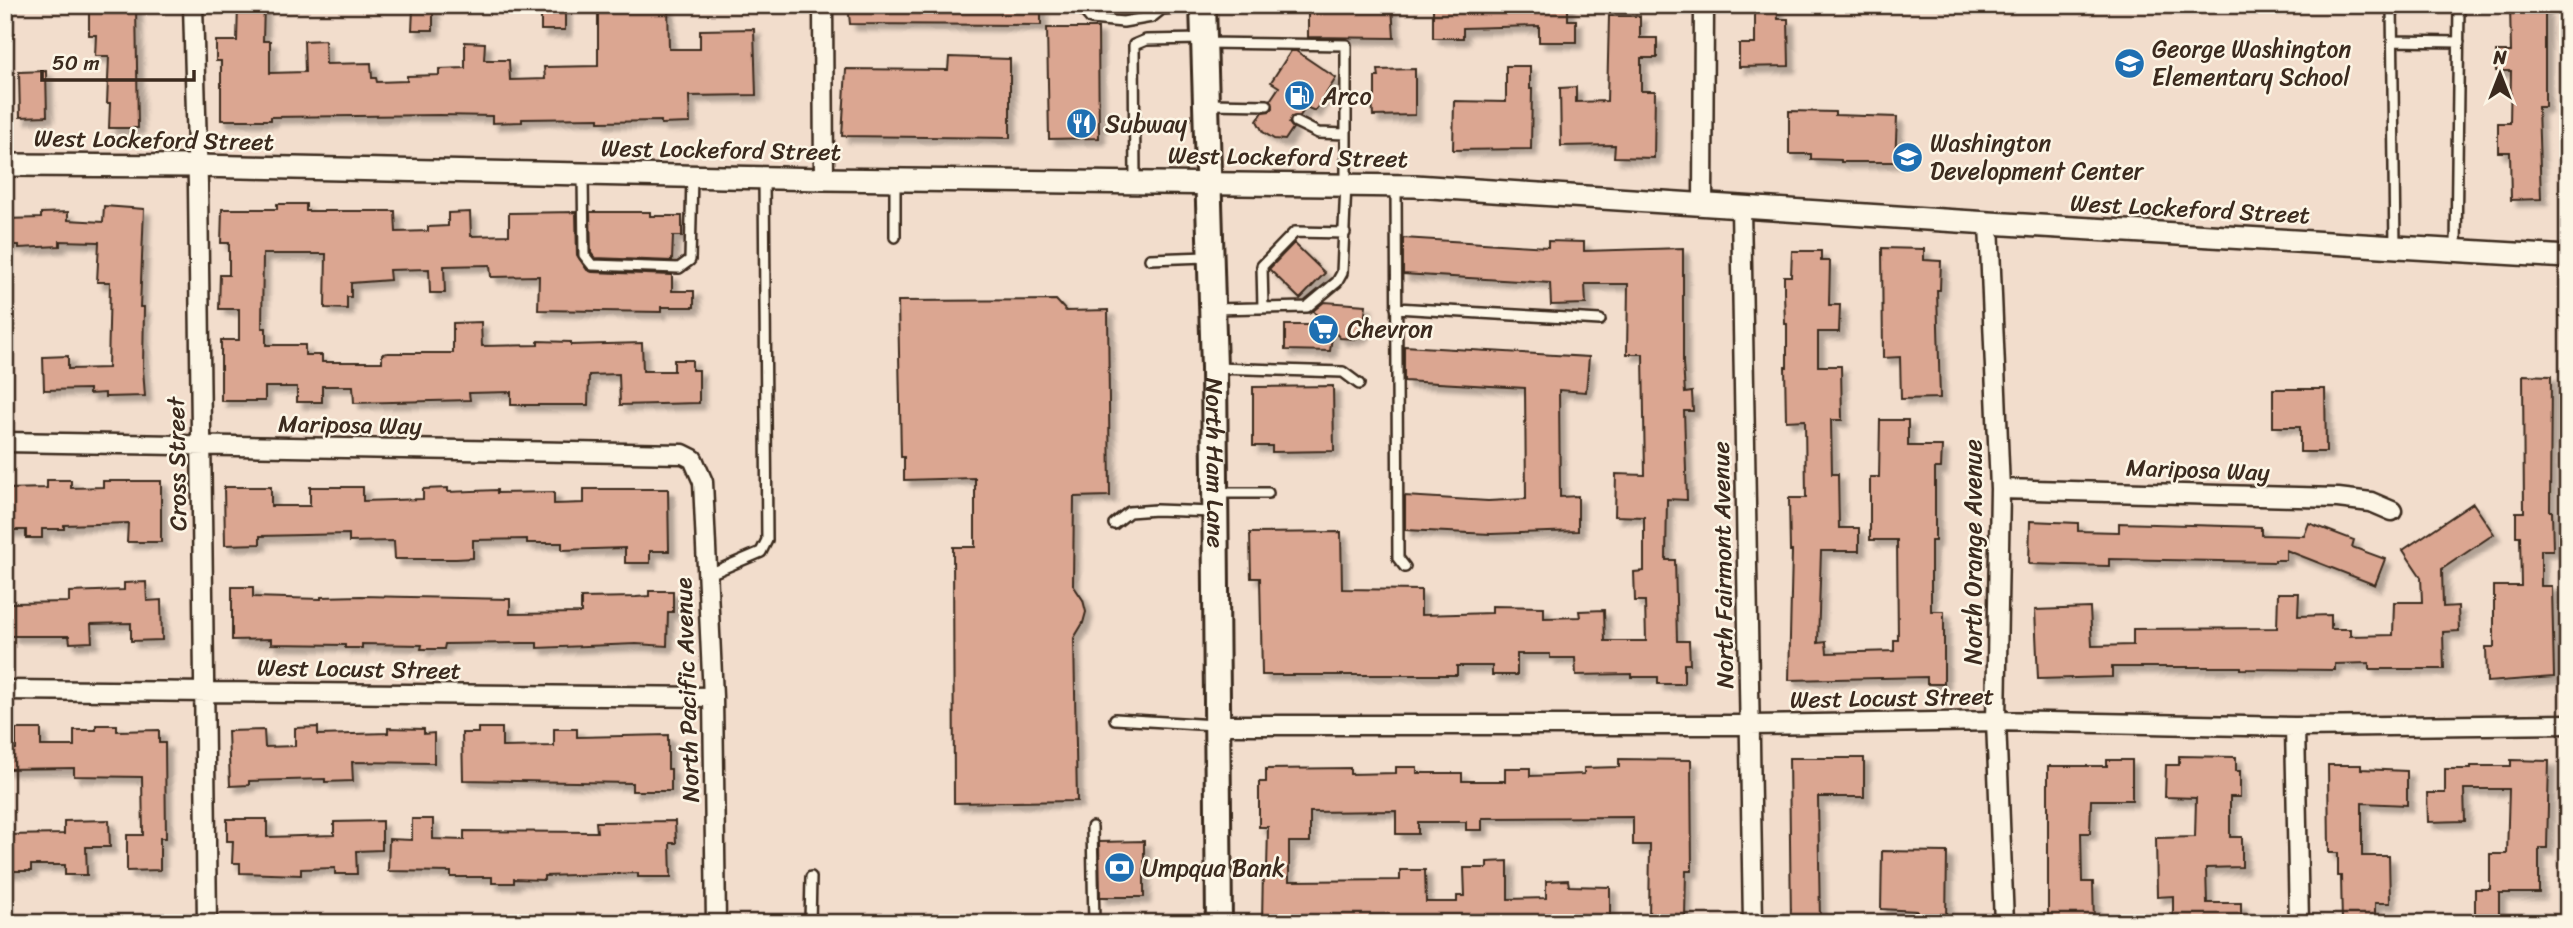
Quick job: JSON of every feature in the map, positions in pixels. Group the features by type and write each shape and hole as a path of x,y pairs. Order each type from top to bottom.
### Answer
{"main road":[{"name":"North Ham Lane","path":"1203,6 1213,309 1219,923"}],"street":[{"name":"Cross Street","path":"193,5 202,447 207,923"},
{"path":"823,5 824,179"},
{"path":"1703,203 1704,5"},
{"name":"West Lockeford Street","path":"5,165 197,166 824,179 1396,185 2568,257"},
{"name":"North Fairmont Avenue","path":"1741,207 1753,923"},
{"name":"North Orange Avenue","path":"1989,223 2000,489 1996,721 2004,923"},
{"name":"Mariposa Way","path":"5,442 683,454 693,459"},
{"name":"North Pacific Avenue","path":"693,459 704,482 713,697 716,923"},
{"name":"Mariposa Way","path":"2000,489 2338,498 2371,502 2392,511"},
{"name":"West Locust Street","path":"5,690 713,697"},
{"name":"West Locust Street","path":"1217,725 1750,725 1996,721 2295,727 2568,724"},
{"path":"2295,727 2299,923"}],"lane":[{"path":"1079,5 1091,19 1123,22 1152,17 1162,9 1203,6"},
{"path":"2392,5 2395,247"},
{"path":"2456,250 2459,5"},
{"path":"1135,181 1135,45 1146,40 1346,45 1346,184 1342,273 1337,282 1307,307 1213,309"},
{"path":"2392,41 2459,42"},
{"path":"1206,104 1267,106"},
{"path":"1296,122 1318,134 1346,134"},
{"path":"583,174 584,255 592,265 680,268 690,260 692,176"},
{"path":"707,575 761,552 767,540 764,178"},
{"path":"895,179 895,237"},
{"path":"1396,185 1398,558 1405,567"},
{"path":"1263,308 1262,266 1295,232 1345,233"},
{"path":"1150,259 1211,257"},
{"path":"1396,308 1600,320"},
{"path":"1214,368 1343,372 1359,384"},
{"path":"1114,524 1129,512 1215,503 1268,493"},
{"path":"1115,719 1217,725"},
{"path":"1092,827 1094,923"},
{"path":"810,923 811,877"}],"building":[{"path":"89,5 136,5 138,128 109,128 109,56 95,56 96,35 89,35"},
{"path":"238,5 264,5 263,41 270,41 270,73 305,72 304,41 325,40 326,64 371,63 372,78 376,78 377,82 407,81 407,76 439,75 439,69 465,68 465,42 485,43 484,60 509,60 510,80 545,79 544,67 598,66 598,5 668,5 669,49 700,49 700,30 754,29 756,95 689,96 690,123 599,122 599,118 522,119 522,122 492,123 492,116 440,115 221,120 221,61 216,61 216,41 237,41"},
{"path":"541,5 565,5 565,30 541,30"},
{"path":"848,5 1041,5 1041,25 850,24"},
{"path":"1308,5 1392,5 1394,38 1308,37"},
{"path":"1433,5 1568,5 1568,20 1576,20 1576,42 1539,42 1539,26 1463,28 1463,38 1433,38"},
{"path":"1755,5 1777,5 1778,19 1788,19 1789,66 1739,67 1739,44 1755,44"},
{"path":"2510,5 2545,5 2545,107 2538,107 2541,199 2511,200 2510,152 2498,152 2498,123 2510,123 2511,71 2496,71 2496,52 2511,52"},
{"path":"413,9 433,9 433,30 412,30"},
{"path":"1609,16 1640,16 1640,38 1657,38 1657,58 1641,58 1641,91 1655,91 1654,158 1614,157 1615,145 1561,146 1560,88 1576,87 1576,102 1607,101"},
{"path":"1047,28 1098,28 1099,138 1049,139"},
{"name":"Arco","path":"1291,51 1296,51 1336,78 1315,111 1306,107 1300,116 1292,117 1289,123 1293,128 1285,140 1274,139 1263,132 1257,121 1263,112 1273,108 1271,99 1279,87 1271,82"},
{"path":"949,57 1010,59 1010,138 842,136 846,69 948,70"},
{"path":"1506,66 1530,66 1531,149 1453,150 1454,101 1506,102"},
{"path":"1415,69 1415,115 1373,116 1372,97 1375,96 1375,77 1379,77 1378,70"},
{"path":"46,71 47,116 20,117 19,72"},
{"path":"1789,111 1897,117 1895,162 1841,162 1811,159 1811,154 1789,154"},
{"path":"277,204 306,204 306,211 395,211 396,232 428,231 428,227 448,226 448,213 470,212 471,236 509,235 509,213 576,212 577,255 587,270 672,275 672,291 694,291 694,307 661,307 661,312 538,310 539,276 491,277 490,265 444,266 445,293 430,293 429,269 389,270 390,280 351,283 351,297 347,297 347,309 325,308 326,254 263,254 262,328 266,328 266,345 305,345 305,355 322,355 322,362 382,362 382,354 388,353 453,353 453,323 481,322 482,346 538,345 538,341 571,342 571,345 642,343 643,371 674,371 674,360 692,360 692,370 699,370 699,403 620,405 619,374 589,375 588,405 511,405 511,392 469,393 470,400 354,403 353,386 322,386 322,402 297,402 297,387 265,387 265,401 221,401 221,340 239,340 239,309 219,309 220,275 229,275 229,243 221,243 222,209 277,209"},
{"path":"104,206 144,209 140,307 144,307 145,396 105,397 105,393 89,394 89,389 44,390 43,357 68,356 68,369 108,368 110,282 97,282 99,242 60,241 60,246 19,248 19,245 5,245 5,219 41,218 41,213 68,212 68,220 103,222"},
{"path":"590,212 650,212 650,216 682,216 682,236 673,236 672,261 595,258 591,253"},
{"path":"1403,238 1548,247 1548,241 1584,242 1584,251 1683,248 1683,363 1685,393 1692,392 1693,411 1684,411 1687,500 1667,499 1666,560 1675,560 1677,641 1689,641 1690,664 1684,664 1684,684 1658,684 1658,677 1632,677 1632,674 1576,675 1575,658 1550,658 1550,654 1517,654 1517,675 1492,675 1492,666 1457,666 1457,675 1262,675 1260,578 1251,578 1250,533 1341,532 1342,589 1421,590 1421,615 1492,613 1492,606 1544,607 1544,618 1580,617 1579,611 1604,610 1605,641 1646,641 1645,601 1635,601 1634,572 1644,571 1644,517 1615,516 1616,474 1645,475 1643,354 1627,354 1628,284 1585,284 1586,304 1551,305 1550,283 1403,274"},
{"name":"Chevron","path":"1294,243 1325,273 1300,299 1269,269"},
{"path":"1882,248 1924,249 1924,260 1941,261 1940,290 1937,290 1940,398 1901,399 1900,357 1883,358"},
{"path":"1792,251 1821,251 1821,261 1830,261 1829,305 1840,305 1839,332 1818,332 1818,366 1841,366 1842,420 1831,420 1832,474 1838,474 1839,528 1859,528 1859,551 1821,551 1818,643 1826,642 1827,653 1894,651 1894,640 1898,640 1897,540 1870,540 1870,477 1879,477 1880,420 1908,420 1908,446 1942,446 1941,468 1935,468 1931,611 1944,611 1944,684 1927,684 1927,677 1789,680 1792,551 1789,498 1806,498 1805,420 1786,421 1787,324 1784,276 1791,276"},
{"path":"1056,300 1066,311 1108,310 1110,496 1074,497 1073,585 1083,600 1086,612 1074,638 1077,801 954,803 953,547 975,547 975,478 904,480 904,457 901,457 898,301"},
{"name":"Chevron","path":"1324,302 1366,305 1363,333 1355,339 1340,338 1333,330 1330,351 1285,350 1285,325 1327,325 1313,311"},
{"path":"1404,346 1589,357 1586,392 1559,390 1560,497 1578,496 1578,531 1491,534 1405,530 1405,496 1488,501 1526,499 1525,388 1404,381"},
{"path":"2523,375 2551,376 2550,511 2553,550 2541,550 2541,586 2552,586 2554,677 2487,682 2486,647 2494,647 2494,586 2521,586 2520,536 2516,536 2516,512 2524,512"},
{"path":"1333,386 1334,451 1272,452 1272,446 1253,446 1253,387"},
{"path":"2273,389 2325,389 2326,452 2300,452 2300,427 2273,427"},
{"path":"47,480 71,480 71,488 103,487 103,481 161,481 161,542 127,542 128,523 64,525 64,529 42,529 42,538 26,538 26,530 5,530 5,489 47,488"},
{"path":"224,487 271,487 271,506 310,506 310,487 363,487 363,501 423,499 423,489 448,488 448,492 554,492 554,504 584,503 584,489 668,489 669,551 650,551 650,563 625,563 625,548 562,550 562,543 527,543 527,539 473,540 473,558 395,559 394,541 349,542 349,534 260,536 260,544 225,545"},
{"path":"2473,503 2494,534 2442,569 2443,607 2458,606 2459,631 2443,632 2444,669 2369,669 2369,663 2335,664 2335,670 2112,667 2112,677 2038,679 2035,610 2090,608 2092,646 2133,645 2133,629 2277,628 2278,593 2299,593 2298,616 2331,615 2331,629 2350,629 2350,636 2393,635 2394,602 2422,602 2421,577 2403,550"},
{"path":"2030,521 2078,523 2078,531 2119,532 2119,523 2261,527 2261,535 2304,536 2309,523 2354,540 2352,547 2385,559 2375,585 2286,550 2286,560 2275,562 2109,559 2109,566 2029,564"},
{"path":"146,582 147,601 161,600 162,640 131,641 131,623 91,624 92,642 70,643 69,636 11,636 11,603 69,602 69,592 124,590 124,583"},
{"path":"232,587 253,587 253,597 510,599 510,614 581,613 581,598 636,597 649,596 649,591 673,591 673,612 668,612 667,646 636,644 537,648 537,643 524,643 445,644 444,649 421,649 422,645 362,644 362,648 345,648 345,645 271,644 271,639 232,640"},
{"path":"96,725 117,725 117,731 159,730 159,743 165,743 166,838 160,838 160,870 127,871 127,835 143,835 142,777 74,776 74,768 5,769 5,749 16,749 16,729 41,729 41,746 74,746 74,730 96,730"},
{"path":"318,727 318,735 388,733 388,728 424,729 424,734 434,733 434,763 352,762 353,781 249,781 249,785 230,786 228,731 264,730 265,747 295,746 295,728"},
{"path":"478,728 502,728 502,747 554,746 554,729 577,729 577,737 668,735 671,791 632,791 632,783 463,780 462,733 478,733"},
{"path":"2179,756 2236,757 2236,771 2240,771 2240,797 2230,797 2230,837 2242,837 2242,867 2206,868 2207,903 2241,903 2241,923 2173,923 2173,896 2157,897 2156,838 2195,837 2196,798 2165,797 2166,765 2179,765"},
{"path":"1789,758 1864,758 1864,797 1818,797 1820,923 1791,923"},
{"path":"1619,759 1691,760 1692,871 1686,871 1685,918 1649,918 1650,845 1633,845 1633,817 1482,818 1482,830 1466,830 1466,822 1418,822 1418,834 1396,834 1396,811 1310,812 1310,842 1289,842 1289,881 1400,880 1400,870 1425,870 1426,902 1457,902 1457,896 1465,896 1464,868 1487,868 1487,862 1508,861 1508,899 1546,898 1546,881 1568,880 1569,886 1610,887 1610,923 1581,923 1581,920 1543,918 1543,923 1262,923 1263,869 1267,869 1268,827 1259,827 1259,782 1266,782 1266,769 1350,768 1350,774 1396,773 1396,767 1417,767 1417,773 1462,773 1462,781 1505,781 1505,768 1530,768 1530,776 1584,774 1584,768 1619,767"},
{"path":"2107,760 2132,760 2132,800 2091,800 2090,833 2081,833 2082,882 2093,882 2094,923 2048,923 2048,766 2107,766"},
{"path":"2511,760 2549,761 2547,848 2539,848 2539,893 2499,893 2499,923 2475,923 2475,889 2490,889 2490,854 2507,854 2509,789 2464,789 2465,821 2428,822 2427,793 2445,793 2445,769 2511,766"},
{"path":"2328,765 2361,765 2361,769 2407,771 2407,805 2362,803 2362,856 2389,856 2390,903 2375,903 2375,923 2342,923 2338,853 2329,853"},
{"path":"227,819 267,819 267,837 334,835 334,822 382,821 382,850 356,851 357,874 335,874 335,868 301,869 301,875 240,873 240,863 232,863 233,841 227,841"},
{"path":"412,819 433,819 433,839 464,840 464,831 597,832 596,822 675,821 676,843 670,843 671,877 638,877 638,873 544,876 544,880 514,879 514,883 492,883 492,877 451,877 451,872 388,871 389,839 412,840"},
{"path":"109,820 110,847 86,847 87,875 65,875 65,865 31,865 31,871 5,871 5,835 64,834 64,821"},
{"path":"1144,841 1144,897 1100,897 1099,842"},
{"path":"1882,851 1947,852 1946,923 1917,923 1917,911 1881,909"}],"place":[{"name":"George Washington Elementary School","path":"2129,63"},
{"name":"Arco","path":"1299,96"},
{"name":"Subway","path":"1082,124"},
{"name":"Washington Development Center","path":"1907,157"},
{"name":"Chevron","path":"1324,329"},
{"name":"Umpqua Bank","path":"1119,868"}]}
